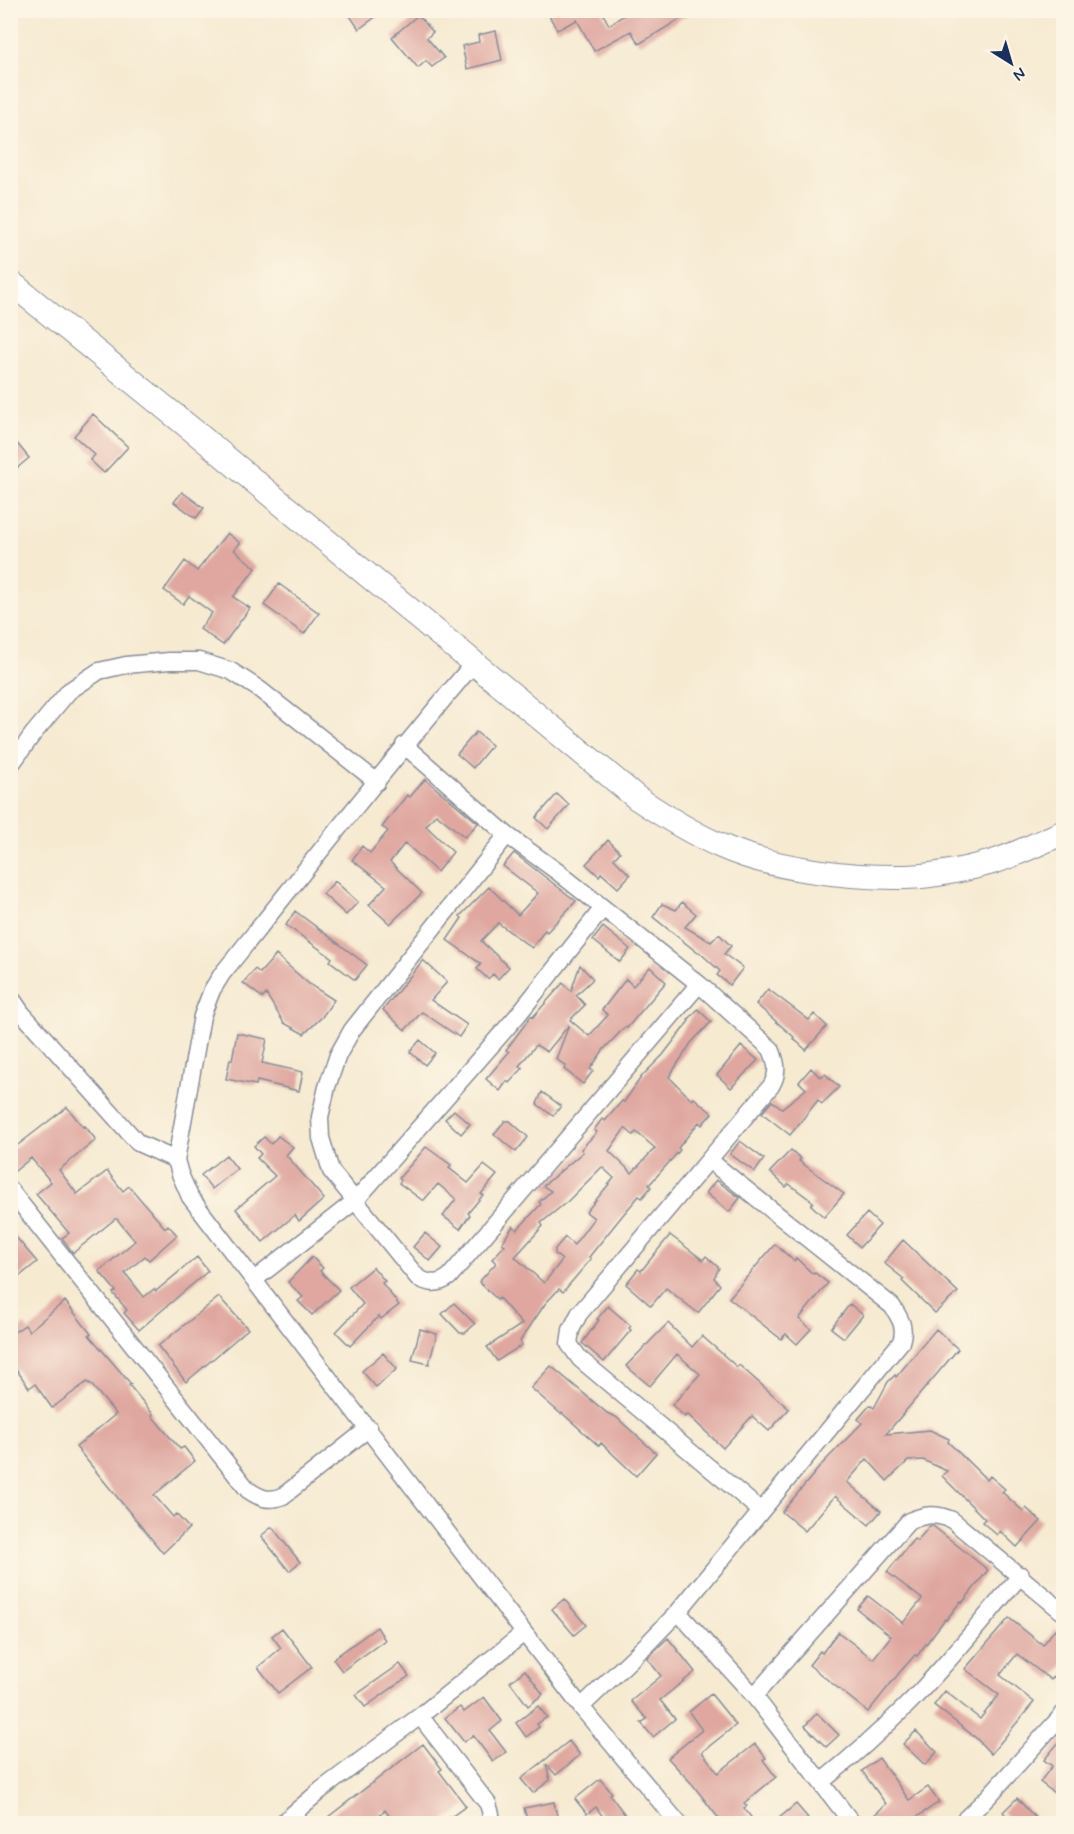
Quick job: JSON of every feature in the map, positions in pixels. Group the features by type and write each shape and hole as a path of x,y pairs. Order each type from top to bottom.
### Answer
{"street":[{"path":"10,282 637,798 670,820 723,847 765,860 801,868 854,875 907,877 958,870 996,861 1064,832"},
{"path":"10,766 69,691 99,671 169,660 199,661 231,671 259,689 377,782"},
{"path":"474,663 404,745 377,782 222,974 212,990 202,1016 176,1160 190,1197 581,1707 680,1824"},
{"path":"404,745 507,835 699,984 771,1049 777,1069 776,1078 771,1086 579,1314 571,1330 569,1344 580,1359 761,1511"},
{"path":"507,835 352,1030 338,1055 320,1117 321,1138 331,1171 418,1278 427,1283 435,1283 444,1280 457,1268 699,984"},
{"path":"254,1280 355,1201 517,1016 603,908"},
{"path":"10,996 16,1017 138,1143 176,1160"},
{"path":"581,1707 678,1612 901,1342 904,1334 903,1324 892,1306 709,1160"},
{"path":"10,1190 248,1490 259,1497 273,1500 283,1496 369,1428"},
{"path":"753,1696 909,1521 916,1518 936,1514 952,1520 1064,1613"},
{"path":"821,1782 852,1757 908,1705 1021,1575"},
{"path":"678,1612 753,1696 853,1824"},
{"path":"281,1824 321,1790 420,1716 524,1633"},
{"path":"960,1824 988,1797 1064,1713"},
{"path":"420,1716 488,1804 491,1814 489,1824"}],"building":[{"path":"346,10 385,10 359,29"},
{"path":"546,10 601,10 609,25 632,10 695,10 639,44 631,31 594,51 577,20 557,30"},
{"path":"418,15 433,32 427,38 444,58 432,67 426,61 418,68 392,37"},
{"path":"496,31 502,60 467,69 462,46 479,42 478,35"},
{"path":"93,414 128,447 104,473 90,460 95,455 74,436"},
{"path":"10,435 29,458 10,474"},
{"path":"182,492 204,508 196,518 174,502"},
{"path":"227,533 240,543 234,550 256,568 233,597 250,608 223,645 200,629 212,613 189,596 183,604 164,590 185,561 197,571"},
{"path":"279,584 319,613 304,634 264,605"},
{"path":"476,732 492,745 473,768 457,754"},
{"path":"425,779 478,823 465,837 436,814 426,826 453,852 437,872 405,843 390,862 422,893 390,924 369,905 386,886 352,860 362,846 370,853 388,831 382,827 407,795 410,797"},
{"path":"557,794 569,805 548,829 536,818"},
{"path":"608,840 620,852 614,859 630,875 618,888 586,864"},
{"path":"514,853 576,901 547,932 545,930 532,948 498,923 481,941 509,967 498,979 493,974 488,979 477,969 481,964 447,940 462,918 460,916 489,887 518,915 538,893 503,866"},
{"path":"335,881 358,902 346,915 323,894"},
{"path":"682,902 696,914 685,927 711,942 719,934 731,946 724,954 743,968 730,985 717,975 720,971 699,952 653,917 662,904 676,910"},
{"path":"295,911 367,965 355,980 330,961 332,958 286,925"},
{"path":"603,927 630,949 620,962 593,940"},
{"path":"276,955 309,984 334,1000 322,1017 304,1034 284,1023 266,994 263,998 243,983 255,969 260,973"},
{"path":"423,960 447,982 431,1000 467,1025 459,1037 422,1012 405,1030 383,1010"},
{"path":"580,965 593,979 576,995 585,1005 570,1020 589,1036 608,1015 602,1010 626,979 633,986 650,967 666,982 627,1028 625,1027 604,1049 590,1069 593,1071 583,1084 564,1069 566,1066 556,1059 569,1025 547,1052 536,1045 519,1066 523,1068 509,1083 507,1081 500,1091 486,1079 509,1052 506,1050 531,1016 533,1017 563,983 571,991"},
{"path":"768,989 809,1020 814,1014 827,1026 806,1050 756,1004"},
{"path":"698,1009 711,1022 691,1043 669,1077 692,1100 694,1098 712,1113 702,1125 699,1122 678,1148 680,1150 649,1185 651,1187 642,1198 639,1196 622,1216 589,1257 591,1259 563,1292 559,1289 545,1304 520,1341 522,1345 497,1361 487,1347 522,1324 499,1298 498,1300 479,1282 496,1263 492,1259 505,1245 502,1243 513,1226 517,1230 541,1204 539,1202 551,1191 543,1186 583,1152 581,1149 597,1132 594,1130 602,1119 605,1121 622,1101 624,1102 642,1076 663,1055","holes":["625,1128 633,1135 636,1132 655,1148 632,1173 609,1151","602,1167 614,1178 586,1212 594,1218 574,1245 565,1237 555,1249 555,1254 562,1260 544,1283 515,1257 543,1226 541,1223 568,1201"]},
{"path":"237,1033 267,1039 262,1063 303,1072 299,1091 257,1081 256,1085 226,1079"},
{"path":"420,1040 435,1053 425,1065 410,1052"},
{"path":"741,1046 758,1060 731,1088 717,1075"},
{"path":"811,1068 820,1077 825,1074 839,1087 822,1104 818,1100 790,1135 762,1113 772,1101 782,1108 806,1089 799,1082"},
{"path":"542,1092 561,1106 553,1116 537,1104"},
{"path":"67,1107 96,1140 59,1170 77,1194 107,1171 123,1191 129,1186 165,1228 168,1225 177,1235 149,1260 145,1256 125,1273 144,1297 154,1289 156,1291 197,1257 208,1271 139,1330 124,1313 127,1310 113,1293 116,1291 99,1271 135,1241 117,1219 73,1253 62,1238 69,1233 36,1194 51,1182 31,1158 10,1175 10,1151"},
{"path":"454,1110 470,1124 461,1134 445,1119"},
{"path":"505,1121 510,1121 528,1137 516,1152 494,1134"},
{"path":"278,1136 293,1147 286,1155 324,1199 299,1221 295,1215 263,1242 236,1209 275,1176 257,1158 261,1154 254,1146 264,1137 271,1144"},
{"path":"740,1141 764,1159 755,1172 730,1154"},
{"path":"426,1147 451,1165 449,1168 468,1183 484,1165 497,1175 481,1194 483,1195 468,1213 470,1215 460,1229 443,1216 456,1199 438,1184 422,1200 399,1183 401,1180 399,1178"},
{"path":"791,1150 801,1159 799,1161 844,1194 824,1217 811,1205 813,1202 789,1184 786,1187 770,1172"},
{"path":"226,1155 237,1169 212,1189 201,1175"},
{"path":"716,1180 740,1198 729,1212 706,1193"},
{"path":"867,1213 880,1225 860,1247 847,1235"},
{"path":"10,1230 37,1262 10,1284"},
{"path":"425,1233 442,1247 430,1261 413,1247"},
{"path":"670,1235 703,1260 706,1256 719,1268 714,1278 720,1285 698,1313 666,1288 651,1306 626,1284 638,1269 641,1271"},
{"path":"903,1240 958,1292 935,1313 902,1281 904,1279 884,1263"},
{"path":"775,1244 794,1261 796,1258 813,1274 815,1273 828,1283 799,1319 811,1329 797,1344 786,1334 781,1339 729,1298"},
{"path":"312,1257 323,1268 320,1271 339,1290 312,1315 298,1301 303,1297 288,1282"},
{"path":"373,1267 385,1281 382,1283 399,1305 381,1319 379,1316 350,1346 336,1332 363,1304 349,1287"},
{"path":"219,1297 248,1329 186,1382 158,1346"},
{"path":"65,1301 91,1334 89,1335 131,1384 129,1385 153,1414 152,1416 180,1449 184,1447 195,1461 154,1495 173,1517 176,1514 189,1528 163,1553 76,1447 116,1414 87,1382 52,1408 35,1384 29,1388 10,1360 10,1335 25,1325 29,1331"},
{"path":"454,1303 475,1324 465,1333 460,1333 442,1314"},
{"path":"850,1304 863,1315 844,1338 831,1328"},
{"path":"608,1306 631,1326 629,1328 631,1330 604,1362 582,1343"},
{"path":"668,1323 692,1347 702,1336 789,1409 769,1431 752,1416 723,1448 687,1414 685,1417 672,1405 700,1374 677,1354 650,1386 626,1366"},
{"path":"420,1329 437,1334 429,1364 412,1360"},
{"path":"936,1329 958,1349 886,1434 930,1430 949,1439 948,1442 987,1480 990,1476 1005,1489 1002,1492 1023,1511 1026,1508 1041,1521 1017,1547 1000,1531 997,1535 982,1522 985,1519 942,1476 947,1471 923,1460 908,1461 887,1481 867,1459 847,1482 881,1511 869,1525 835,1496 805,1531 782,1512 823,1463 862,1423 858,1419 870,1405 874,1408 888,1382 895,1375 896,1377"},
{"path":"383,1353 397,1369 376,1387 362,1371"},
{"path":"551,1366 607,1413 616,1417 656,1453 636,1476 601,1443 599,1446 531,1388"},
{"path":"930,1526 933,1526 988,1570 868,1712 809,1665 820,1651 822,1653 838,1632 873,1659 891,1636 857,1609 868,1596 903,1623 922,1599 887,1572 914,1539 917,1541"},
{"path":"272,1527 300,1562 289,1571 261,1536"},
{"path":"564,1599 586,1625 574,1635 552,1609"},
{"path":"1009,1618 1043,1645 1055,1629 1064,1636 1064,1665 1051,1680 1017,1654 1000,1675 1034,1702 991,1754 976,1738 934,1705 945,1691 980,1719 999,1695 965,1669"},
{"path":"377,1627 385,1640 342,1671 333,1659"},
{"path":"282,1628 312,1667 278,1693 258,1667 281,1648 272,1636"},
{"path":"668,1638 695,1672 660,1700 675,1719 653,1737 641,1723 647,1719 631,1701 661,1676 647,1658"},
{"path":"400,1664 409,1676 365,1707 356,1695"},
{"path":"525,1670 543,1694 528,1706 510,1682"},
{"path":"711,1694 736,1725 702,1752 718,1773 755,1744 766,1758 763,1760 776,1777 744,1803 747,1806 744,1808 756,1824 723,1824 693,1785 668,1758 702,1730 689,1712"},
{"path":"484,1697 502,1721 490,1731 506,1752 493,1762 473,1735 464,1742 445,1718 460,1707 464,1712"},
{"path":"538,1706 547,1717 537,1724 539,1727 526,1737 516,1723"},
{"path":"817,1713 839,1735 826,1747 805,1726"},
{"path":"916,1731 937,1752 925,1765 903,1744"},
{"path":"1064,1736 1064,1788 1058,1796 1040,1782 1052,1766 1044,1760"},
{"path":"569,1741 580,1755 556,1775 546,1764 550,1780 533,1793 521,1779"},
{"path":"423,1744 442,1769 439,1771 466,1806 440,1824 395,1824 385,1810 368,1824 319,1824"},
{"path":"879,1758 909,1800 928,1787 939,1802 917,1817 923,1824 865,1824 886,1804 862,1771"},
{"path":"600,1779 632,1824 608,1824 596,1807 587,1814 575,1799"},
{"path":"1017,1798 1041,1824 1014,1824 1003,1812"},
{"path":"554,1802 558,1820 542,1824 528,1824 524,1808"},
{"path":"796,1804 808,1818 801,1824 772,1824"}]}
